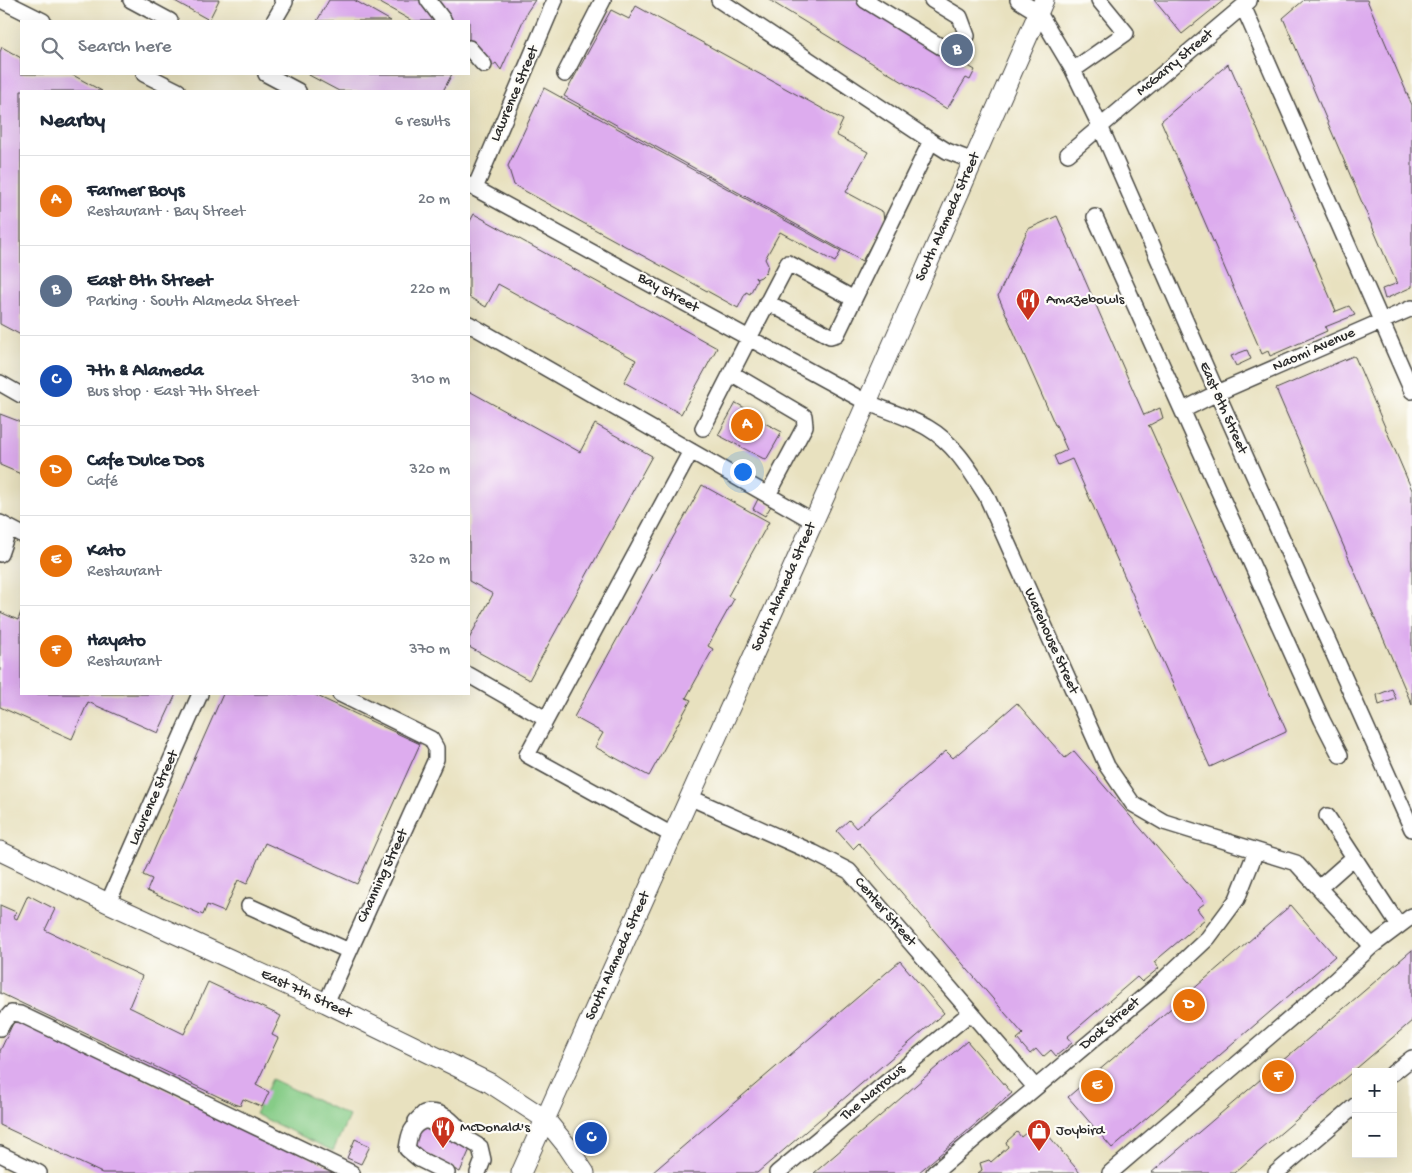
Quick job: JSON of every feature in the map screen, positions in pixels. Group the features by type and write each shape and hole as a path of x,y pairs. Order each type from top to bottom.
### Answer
{"main road":[{"name":"South Alameda Street","path":"521,1173 1042,6"},
{"name":"East 7th Street","path":"0,851 326,1003 490,1083 545,1119 567,1146 585,1173"}],"street":[{"path":"1,0 41,20"},
{"path":"131,0 168,20"},
{"path":"275,20 285,2 282,0"},
{"path":"428,0 443,20"},
{"name":"Lawrence Street","path":"472,186 555,0"},
{"path":"565,74 604,0"},
{"path":"719,0 931,141 947,151 973,161"},
{"path":"865,0 956,56 967,36 960,17 932,0"},
{"name":"East 8th Street","path":"1018,0 1042,6 1074,70 1216,393 1412,829"},
{"path":"1074,70 1126,33 1099,0"},
{"path":"1247,3 1412,391"},
{"name":"McGarry Street","path":"1068,154 1247,3"},
{"path":"470,49 484,65"},
{"path":"146,75 176,90"},
{"path":"268,75 296,90"},
{"path":"768,302 830,336 837,334 931,141"},
{"name":"Bay Street","path":"472,186 866,402"},
{"path":"1095,216 1340,755"},
{"path":"703,428 748,337 788,263 854,299"},
{"name":"Naomi Avenue","path":"1183,410 1216,393 1412,308"},
{"path":"470,325 813,521"},
{"path":"730,373 804,416 805,426 768,495"},
{"path":"0,383 20,394"},
{"name":"Warehouse Street","path":"866,402 928,428 948,444 974,476 986,495 1107,766 1133,804 1164,822 1296,863 1372,946"},
{"path":"672,835 527,755 691,451"},
{"path":"0,554 10,528"},
{"path":"470,676 546,719"},
{"name":"Lawrence Street","path":"108,903 200,695"},
{"name":"Channing Street","path":"326,1003 436,759 436,748 432,739 342,695"},
{"name":"Center Street","path":"689,796 821,856 849,871 1035,1087"},
{"path":"1327,816 1399,926"},
{"name":"Dock Street","path":"934,1173 1159,984 1208,938 1236,899 1256,852"},
{"path":"1319,888 1354,857"},
{"path":"249,906 350,951"},
{"path":"1110,1173 1372,946 1412,916"},
{"name":"The Narrows","path":"777,1173 970,1012"},
{"path":"0,1028 11,1013 20,1014 352,1173"},
{"path":"1397,1070 1412,1058"},
{"path":"1276,1173 1352,1108"},
{"path":"447,1173 418,1159 407,1149 411,1132 417,1123 426,1120 480,1146 483,1160 478,1173"},
{"path":"0,1154 39,1173"}],"green space":[{"path":"272,1079 349,1116 333,1151 255,1114"}],"building":[{"path":"173,0 219,0 209,20"},
{"path":"329,0 354,0 389,20 318,20"},
{"path":"375,0 424,0 439,20 410,20"},
{"path":"435,0 535,0 527,12 501,70 496,63 492,66 470,41 470,20 451,20"},
{"path":"769,0 861,0 975,70 970,80 966,78 947,109"},
{"path":"1154,0 1224,0 1182,34"},
{"path":"1304,0 1367,0 1412,105 1412,287 1385,299 1382,289 1398,283 1283,18"},
{"path":"636,6 843,120 836,135 868,152 846,192 883,212 884,222 862,261 564,96 611,10 629,19"},
{"path":"2,47 20,57 20,75 73,75 100,90 20,90 20,334 0,324 0,52"},
{"path":"1228,64 1336,311 1334,312 1349,306 1355,315 1325,327 1327,331 1270,356 1268,351 1262,354 1161,121"},
{"path":"309,75 451,75 444,90 337,90"},
{"path":"544,88 841,251 835,262 780,232 765,259 768,265 766,272 756,279 750,294 746,292 738,308 514,185 508,166"},
{"path":"474,214 717,348 681,414 624,382 636,360 498,284 486,307 470,298 470,221"},
{"path":"1057,216 1144,415 1160,408 1163,418 1149,425 1286,730 1286,732 1210,767 1072,459 1058,465 1054,456 1067,450 998,296 1028,229"},
{"path":"1247,350 1251,359 1236,366 1231,356"},
{"path":"1353,356 1412,490 1412,705 1276,389"},
{"path":"470,392 580,452 595,424 652,456 529,680 470,648 470,637 493,594 470,582"},
{"path":"736,403 759,416 757,419 782,432 766,460 718,435"},
{"path":"0,414 20,422 20,474 0,465"},
{"path":"702,485 769,522 728,596 734,599 708,646 713,649 686,698 691,700 649,776 595,747 603,733 574,717"},
{"path":"758,499 771,506 765,516 753,509"},
{"path":"0,612 18,620 20,615 20,695 176,695 158,733 88,702 72,739 0,707"},
{"path":"1392,689 1396,699 1379,705 1377,695"},
{"path":"223,695 315,695 420,744 357,884 265,843 247,884 238,880 224,912 207,905 203,915 147,891 152,879 143,875"},
{"path":"1017,703 1065,758 1074,751 1205,903 1197,909 1205,919 1154,962 1159,968 1142,982 1137,977 1067,1037 1072,1043 1056,1056 1051,1050 1043,1057 1036,1049 1030,1054 1017,1039 1023,1034 859,843 853,849 837,831 849,820 856,828 946,751 953,758"},
{"path":"28,895 55,909 45,930 142,976 129,1007 184,1034 208,982 281,1016 272,1035 278,1038 256,1085 269,1092 262,1107 243,1099 240,1106 234,1104 0,993 0,905 16,912 13,917 17,919"},
{"path":"1291,905 1335,956 1112,1148 1068,1097"},
{"path":"1412,950 1412,1021 1357,1068 1352,1068 1352,1072 1234,1173 1151,1173"},
{"path":"900,961 944,1013 757,1173 652,1173"},
{"path":"15,1019 343,1173 102,1173 0,1125 0,1051"},
{"path":"967,1041 1012,1093 918,1173 814,1173"},
{"path":"1038,1123 1080,1173 978,1173 982,1170 980,1163 989,1160 991,1162 1008,1147 1006,1142 1017,1132 1021,1137"},
{"name":"McDonald's","path":"423,1126 470,1149 460,1172 416,1149 414,1145 417,1139 414,1138 416,1133 419,1134"},
{"path":"355,1139 370,1146 361,1164 347,1158"}],"place":[{"name":"East 8th Street","path":"957,50"},
{"name":"Amazebowls","path":"1028,321"},
{"name":"Farmer Boys","path":"747,425"},
{"name":"Cafe Dulce Dos","path":"1189,1005"},
{"name":"Hayato","path":"1278,1076"},
{"name":"Kato","path":"1097,1086"},
{"name":"7th & Alameda","path":"591,1138"},
{"name":"McDonald's","path":"443,1149"},
{"name":"Joybird","path":"1039,1152"}]}
